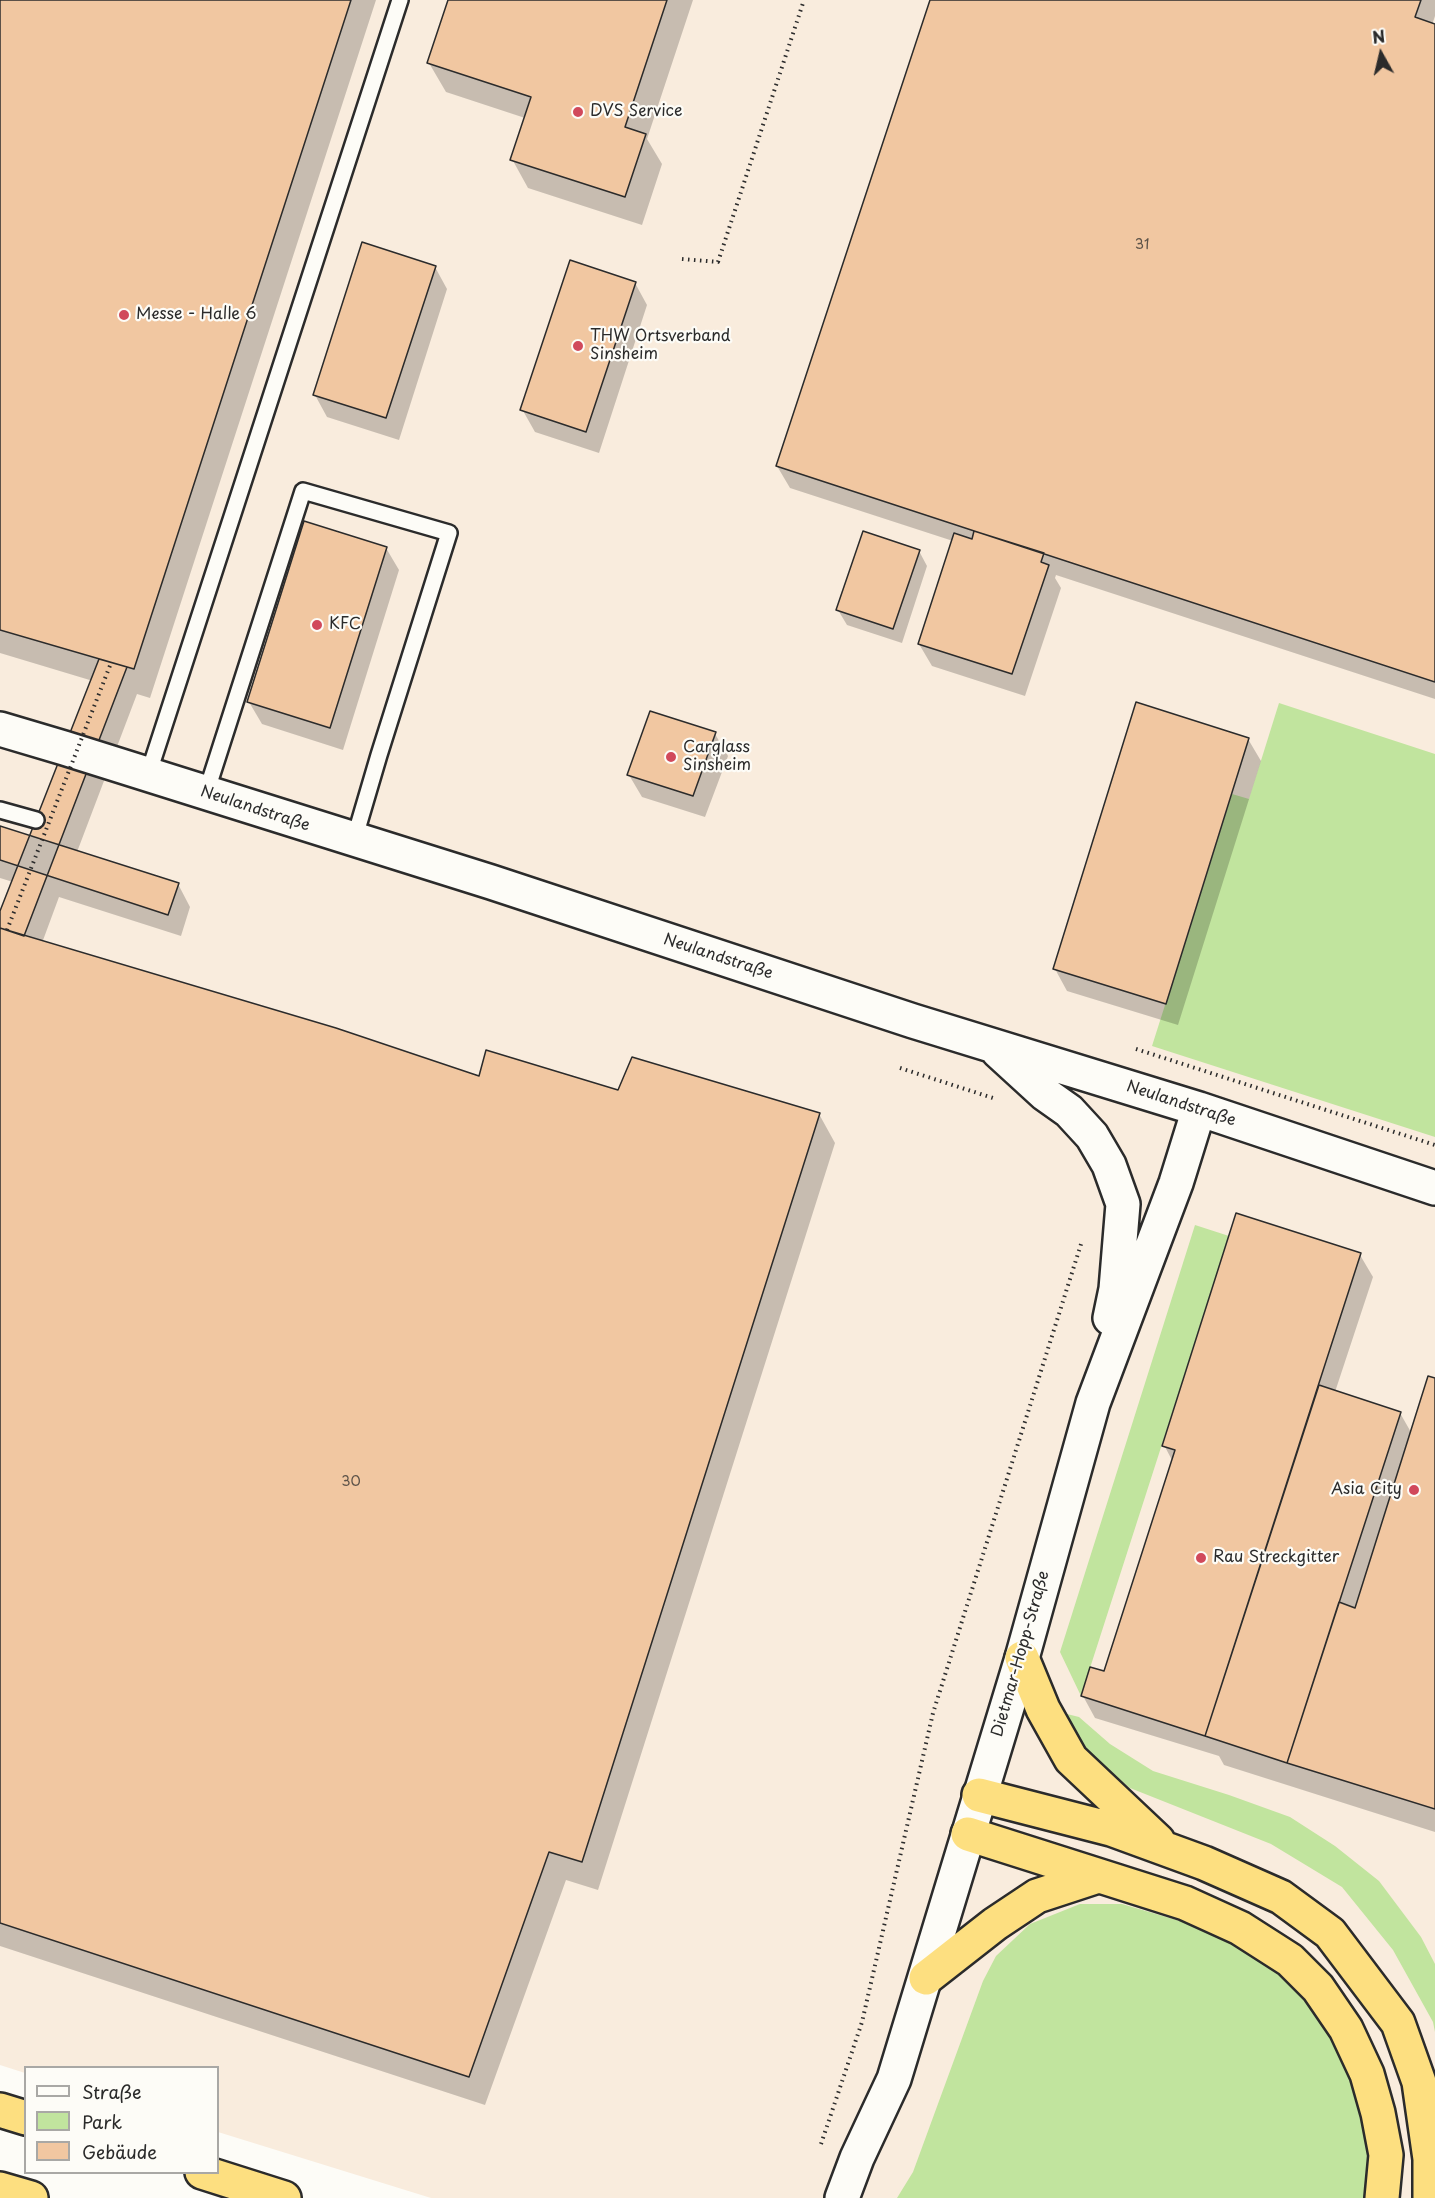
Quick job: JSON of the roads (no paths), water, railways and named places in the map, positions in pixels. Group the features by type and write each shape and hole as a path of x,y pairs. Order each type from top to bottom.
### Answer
{"highway":[{"path":"1022,1658 1043,1709 1071,1759 1168,1850"},
{"path":"979,1795 1111,1829 1204,1863 1281,1897 1330,1933 1398,2024 1419,2082 1430,2159 1430,2198"},
{"path":"968,1834 1185,1903 1240,1928 1290,1960 1318,1988 1346,2029 1370,2083 1386,2155 1382,2198"},
{"path":"926,1978 995,1924 1037,1896 1098,1876"},
{"path":"0,2110 24,2117"},
{"path":"208,2174 284,2198"},
{"path":"0,2189 30,2198"}],"street":[{"name":"Neulandstraße","path":"0,729 492,882 913,1021 1199,1109 1435,1188"},
{"path":"989,1044 1045,1094 1069,1111 1092,1136 1109,1165 1123,1204 1116,1289 1094,1402"},
{"name":"Dietmar-Hopp-Straße","path":"842,2198 857,2158 894,2079 1022,1658 1094,1402 1176,1184 1199,1109"}],"lane":[{"path":"148,775 400,0"},
{"path":"206,793 303,491 449,533 354,840"},
{"path":"0,810 36,820"}],"place":[{"name":"DVS Service","path":"578,112"},
{"name":"Messe - Halle 6","path":"124,315"},
{"name":"THW Ortsverband Sinsheim","path":"578,346"},
{"name":"KFC","path":"317,625"},
{"name":"Carglass Sinsheim","path":"671,757"},
{"name":"Asia City","path":"1414,1490"},
{"name":"Rau Streckgitter","path":"1201,1558"}]}
